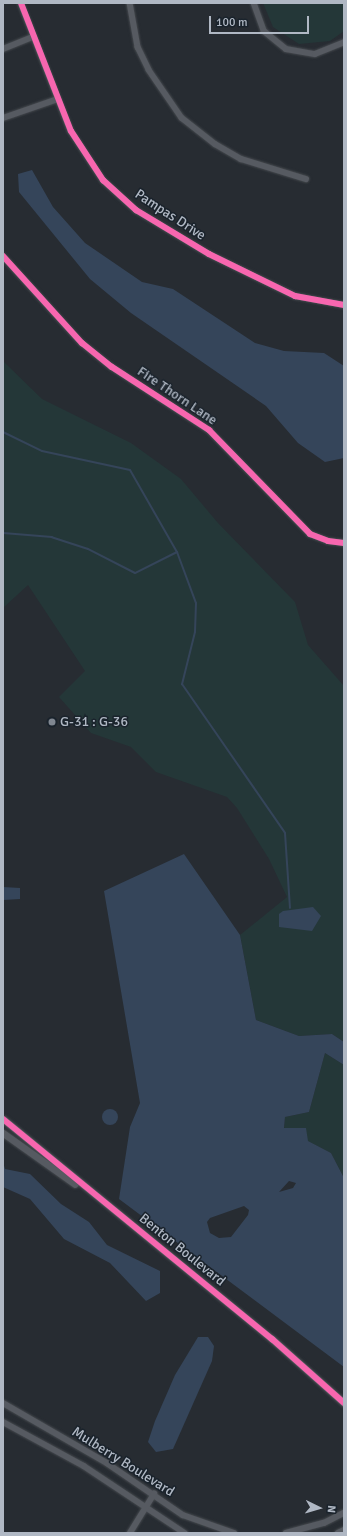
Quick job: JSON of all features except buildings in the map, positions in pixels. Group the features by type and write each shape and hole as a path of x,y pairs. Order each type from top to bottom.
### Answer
{"street":[{"name":"Pampas Drive","path":"21,3 71,131 89,161 103,180 136,210 210,254 295,296 344,305"},
{"path":"130,3 138,48 151,76 182,118 215,144 241,159 306,179"},
{"path":"254,3 264,31 286,49 314,54 344,42"},
{"path":"3,49 33,37"},
{"path":"3,118 58,99"},
{"name":"Fire Thorn Lane","path":"3,256 82,343 112,367 201,424 310,534 328,541 344,543"},
{"name":"Benton Boulevard","path":"3,1119 87,1191 272,1339 344,1403"},
{"name":"Benton Boulevard","path":"3,1133 60,1176 87,1191"},
{"name":"Mulberry Boulevard","path":"3,1403 154,1494 183,1515 234,1533"},
{"name":"Mulberry Boulevard","path":"3,1422 84,1466 185,1533"},
{"path":"130,1533 154,1494"},
{"path":"286,1533 324,1524 344,1513"},
{"path":"338,1533 344,1530"}],"shaded area":[{"path":"263,3 344,3 344,31 330,41 299,44 273,27"},
{"path":"3,361 42,399 131,443 181,479 218,523 295,602 308,645 344,686 344,1042 332,1034 299,1036 256,1020 240,935 287,897 269,859 237,808 227,797 156,772 131,747 91,733 59,697 85,671 28,585 3,608"},
{"path":"325,1053 344,1065 344,1178 331,1153 284,1129 285,1117 309,1112"}],"water":[{"path":"32,170 53,207 85,243 142,282 173,289 255,343 284,351 324,353 344,366 344,458 325,462 298,443 266,406 131,313 90,279 19,192 18,174"},
{"path":"184,854 240,935 256,1020 299,1036 332,1034 344,1042 344,1065 325,1053 309,1112 285,1117 284,1128 306,1128 308,1141 331,1153 344,1178 344,1367 119,1199 130,1127 140,1103 104,891","holes":["289,1181 296,1183 293,1188 279,1192","244,1206 249,1210 248,1215 231,1237 219,1238 210,1233 207,1222 210,1218"]},
{"path":"3,887 20,888 20,899 3,900"},
{"path":"313,907 321,916 312,931 279,927 279,914 283,911"},
{"path":"107,1109 113,1109 118,1114 116,1123 113,1125 107,1125 102,1120 102,1114"},
{"path":"3,1162 5,1169 30,1174 61,1204 89,1222 107,1245 160,1271 160,1293 146,1301 110,1263 64,1239 30,1199 3,1187"},
{"path":"198,1337 208,1337 214,1346 212,1361 173,1449 156,1452 148,1442 155,1421 175,1375"}],"waterway":[{"path":"3,432 42,451 130,470 177,552 135,573 88,549 52,537 3,533"},
{"path":"177,552 196,603 195,632 182,684 285,833 290,908"}],"cycle path":[{"path":"21,3 71,131 103,180 136,210 209,254 295,296 344,305"},
{"path":"3,256 82,343 112,367 209,430 310,534 328,541 344,543"},
{"path":"3,1119 272,1339 344,1403"}],"place":[{"name":"G-31 : G-36","path":"52,722"}]}
